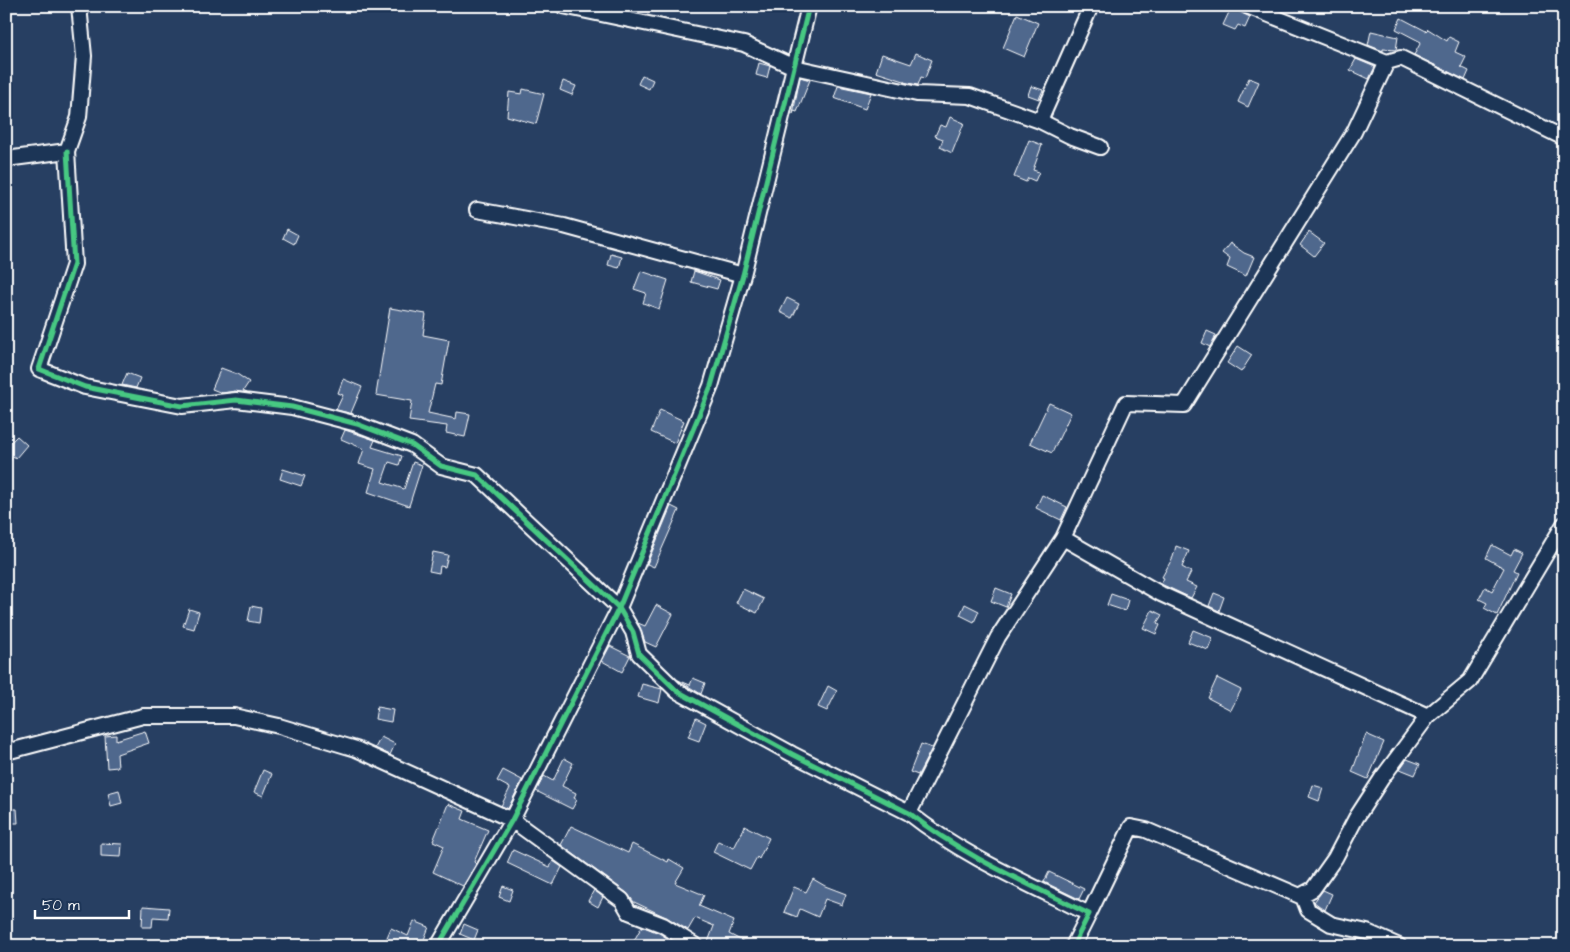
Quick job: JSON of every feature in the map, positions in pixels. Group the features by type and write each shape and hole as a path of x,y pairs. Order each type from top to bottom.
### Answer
{"street":[{"path":"79,6 84,56 78,117 68,151 74,264 39,369 85,387 182,406 236,400 292,407 357,424 412,445 441,466 477,476 619,608 633,632 639,654 678,691 792,754 909,813 926,827 976,858 1089,914"},
{"path":"563,6 744,44 794,68 917,94 970,96 1040,121 1070,136 1100,147"},
{"path":"438,946 512,820 619,608 711,386 743,274 809,6"},
{"path":"1040,121 1090,6"},
{"path":"1247,6 1387,62 1401,58 1564,138"},
{"path":"909,813 998,637 1063,538 1126,404 1184,405 1354,132 1387,62"},
{"path":"6,159 68,151"},
{"path":"477,210 564,226 743,274"},
{"path":"1300,896 1313,889 1335,858 1356,818 1382,778 1428,716 1470,681 1564,524"},
{"path":"1063,538 1161,594 1428,716"},
{"path":"6,752 143,716 234,716 278,726 356,749 512,820 622,900 629,912 663,925 696,946"},
{"path":"1073,946 1131,827 1146,830 1303,896 1308,910 1331,924 1367,932 1399,946"}],"building":[{"path":"1231,8 1250,17 1245,28 1238,25 1235,30 1223,25"},
{"path":"1017,14 1038,23 1024,57 1003,48"},
{"path":"1401,18 1426,31 1428,29 1447,41 1449,37 1459,42 1455,52 1466,57 1461,67 1469,71 1465,80 1414,55 1421,42 1396,29"},
{"path":"1371,31 1398,37 1396,50 1383,49 1383,51 1368,45"},
{"path":"916,53 932,60 925,78 921,77 918,85 876,72 882,54 911,64"},
{"path":"1356,59 1375,67 1369,79 1350,70"},
{"path":"759,63 770,66 767,78 756,75"},
{"path":"642,75 653,80 649,89 638,84"},
{"path":"800,77 810,80 797,112 794,111 793,114"},
{"path":"1249,78 1259,82 1248,107 1238,102"},
{"path":"563,81 576,86 572,95 560,90"},
{"path":"838,86 871,93 865,109 834,98"},
{"path":"1031,86 1043,90 1039,99 1028,95"},
{"path":"523,89 544,94 536,124 507,116 509,92 522,94"},
{"path":"950,117 964,123 952,153 940,147 943,139 935,136 940,125 946,127"},
{"path":"1029,140 1042,145 1033,170 1039,172 1035,181 1028,178 1026,182 1014,177"},
{"path":"287,229 298,235 294,244 283,238"},
{"path":"1309,232 1324,243 1314,256 1300,245"},
{"path":"1230,243 1244,253 1254,257 1246,276 1227,267 1230,259 1222,253"},
{"path":"611,254 622,257 619,268 608,265"},
{"path":"641,271 668,280 659,309 643,303 646,293 634,289"},
{"path":"694,271 720,280 717,289 691,282"},
{"path":"787,298 799,304 792,318 780,312"},
{"path":"390,308 426,314 423,335 449,340 441,385 435,384 428,413 456,419 457,412 470,414 465,437 446,433 447,426 409,421 412,401 376,395"},
{"path":"1207,331 1216,335 1210,347 1202,343"},
{"path":"1238,346 1252,355 1241,372 1227,363"},
{"path":"221,368 237,374 249,382 243,391 247,393 235,391 222,393 212,389"},
{"path":"127,373 140,378 136,388 122,385"},
{"path":"343,379 362,387 351,413 353,414 336,410 343,395 338,393"},
{"path":"1049,403 1071,413 1052,453 1030,443"},
{"path":"660,410 684,421 675,443 651,432"},
{"path":"345,430 375,440 372,447 402,456 399,465 389,462 382,482 404,489 413,462 422,465 409,506 368,492 375,469 359,464 364,449 341,439"},
{"path":"17,436 27,445 16,458 13,456 6,469 6,439 11,442"},
{"path":"283,469 305,476 301,486 280,479"},
{"path":"1042,495 1067,507 1061,520 1036,508"},
{"path":"671,506 679,510 654,567 647,564"},
{"path":"1492,545 1511,555 1514,549 1522,553 1513,570 1517,572 1497,615 1484,608 1487,603 1479,599 1485,587 1492,591 1504,568 1486,558"},
{"path":"1176,546 1189,551 1182,567 1191,572 1186,582 1197,587 1191,598 1161,584 1164,578 1162,577 1173,557"},
{"path":"433,552 448,555 445,567 440,566 439,573 429,571"},
{"path":"996,588 1011,594 1006,607 991,601"},
{"path":"743,589 764,599 757,613 736,603"},
{"path":"1214,593 1224,597 1219,611 1209,606"},
{"path":"1111,594 1128,600 1125,611 1107,605"},
{"path":"965,604 979,611 974,622 960,615"},
{"path":"656,605 673,614 656,647 645,642 638,623 645,626"},
{"path":"251,606 261,608 259,623 248,621"},
{"path":"189,609 199,612 194,629 183,626"},
{"path":"1152,610 1162,615 1157,623 1160,625 1156,634 1143,628"},
{"path":"1193,630 1213,638 1208,650 1188,642"},
{"path":"610,646 630,656 622,672 602,661"},
{"path":"693,678 705,683 701,694 678,680 690,685"},
{"path":"1217,678 1241,690 1231,710 1208,698"},
{"path":"642,684 662,689 659,703 638,697"},
{"path":"828,686 837,691 827,711 818,707"},
{"path":"377,707 393,710 391,722 375,719"},
{"path":"696,718 706,723 699,741 688,737"},
{"path":"145,731 149,743 117,754 118,767 107,768 105,736 116,735 116,740"},
{"path":"1366,734 1384,742 1368,779 1352,772"},
{"path":"381,737 395,744 390,755 375,748"},
{"path":"921,744 932,748 918,775 910,772"},
{"path":"564,758 573,763 562,786 576,793 574,798 577,800 572,809 536,791 544,776 553,781"},
{"path":"1407,759 1420,764 1415,775 1400,769"},
{"path":"263,770 272,774 263,796 254,792"},
{"path":"503,770 522,780 508,809 501,806 510,788 497,781"},
{"path":"1313,785 1323,788 1319,801 1309,797"},
{"path":"119,790 122,803 111,806 108,793"},
{"path":"448,804 465,811 462,819 488,830 474,862 476,864 463,886 433,872 444,846 433,841"},
{"path":"6,809 17,809 18,823 6,823"},
{"path":"571,826 628,853 632,844 668,862 669,859 684,868 675,883 704,895 699,906 734,921 729,934 752,946 717,946 708,942 714,926 695,918 688,930 634,902 627,893 561,845"},
{"path":"745,826 769,838 759,859 757,857 750,870 713,852 718,841 734,848"},
{"path":"101,843 122,844 121,857 101,856"},
{"path":"513,850 550,867 553,861 562,867 553,885 507,863"},
{"path":"1049,872 1084,889 1079,899 1044,882"},
{"path":"813,879 846,894 842,905 825,899 818,917 800,909 797,917 784,912 794,887 806,892"},
{"path":"503,886 513,890 509,901 499,897"},
{"path":"594,890 603,897 598,907 588,901"},
{"path":"1323,890 1332,894 1325,910 1314,902"},
{"path":"143,906 169,908 168,918 153,917 152,927 142,927"},
{"path":"414,921 429,927 423,942 429,946 393,946 385,942 391,928 408,936"},
{"path":"464,924 478,930 474,940 460,934"},
{"path":"642,926 659,933 673,942 671,946 631,946"}],"cycle path":[{"path":"438,946 512,820 619,608 711,386 743,275 809,6"},
{"path":"67,151 74,264 39,369 85,387 182,406 236,400 292,407 357,424 412,445 441,466 477,475 619,608 633,632 639,654 677,691 792,754 909,813 973,856 1089,914 1073,946"}]}
